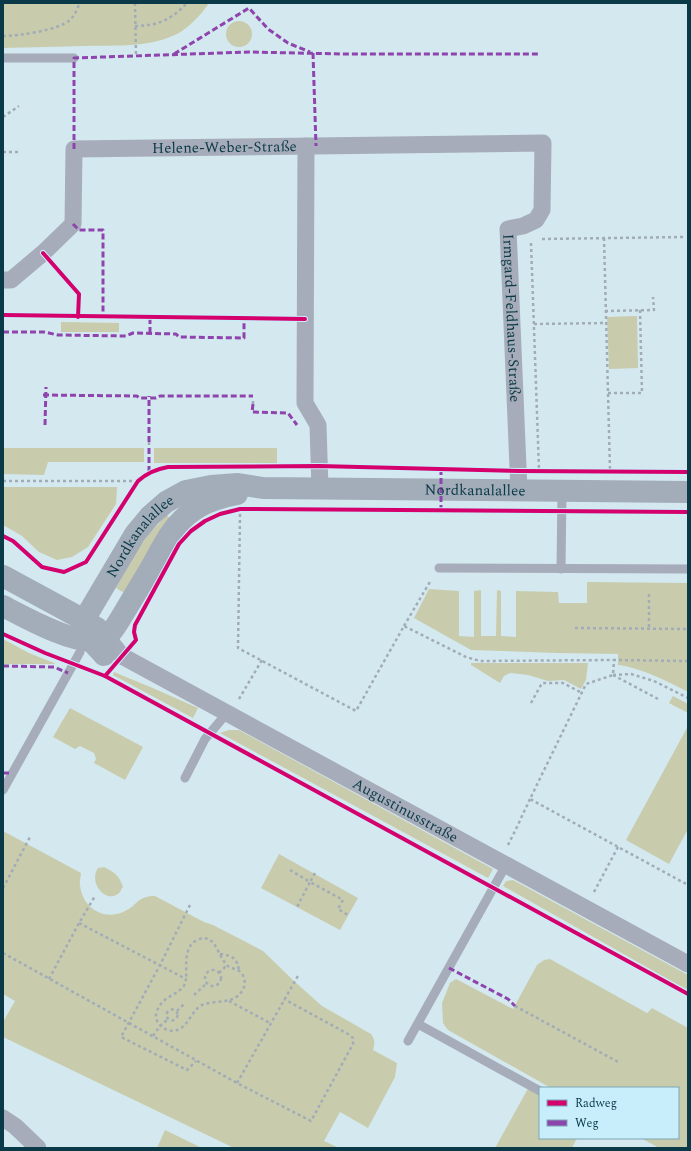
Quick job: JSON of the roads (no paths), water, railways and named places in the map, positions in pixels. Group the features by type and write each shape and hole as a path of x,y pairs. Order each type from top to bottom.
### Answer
{"main road":[{"name":"Nordkanalallee","path":"84,620 135,534 150,516 166,502 186,491 210,486 238,484 263,488 688,492"},
{"name":"Nordkanalallee","path":"101,648 180,520 205,503 263,488"},
{"path":"3,576 84,620 84,628 87,634 101,648"},
{"path":"3,606 21,616 65,635 101,648"},
{"path":"3,621 41,640 101,648"}],"street":[{"name":"Helene-Weber-Straße","path":"3,280 11,280 74,224 74,149 543,144"},
{"name":"Irmgard-Feldhaus-Straße","path":"529,491 511,324 508,229 523,226 536,220 542,210 543,144"},
{"path":"306,146 305,403 318,425 320,489"},
{"name":"Augustinusstraße","path":"101,648 227,713 688,964"},
{"path":"3,1118 15,1126 38,1148"}],"lane":[{"path":"3,58 74,58"},
{"path":"561,569 562,491"},
{"path":"439,568 688,569"},
{"path":"3,790 101,648"},
{"path":"184,778 205,739 227,713"},
{"path":"408,1041 502,863"},
{"path":"418,1024 539,1090"}]}
